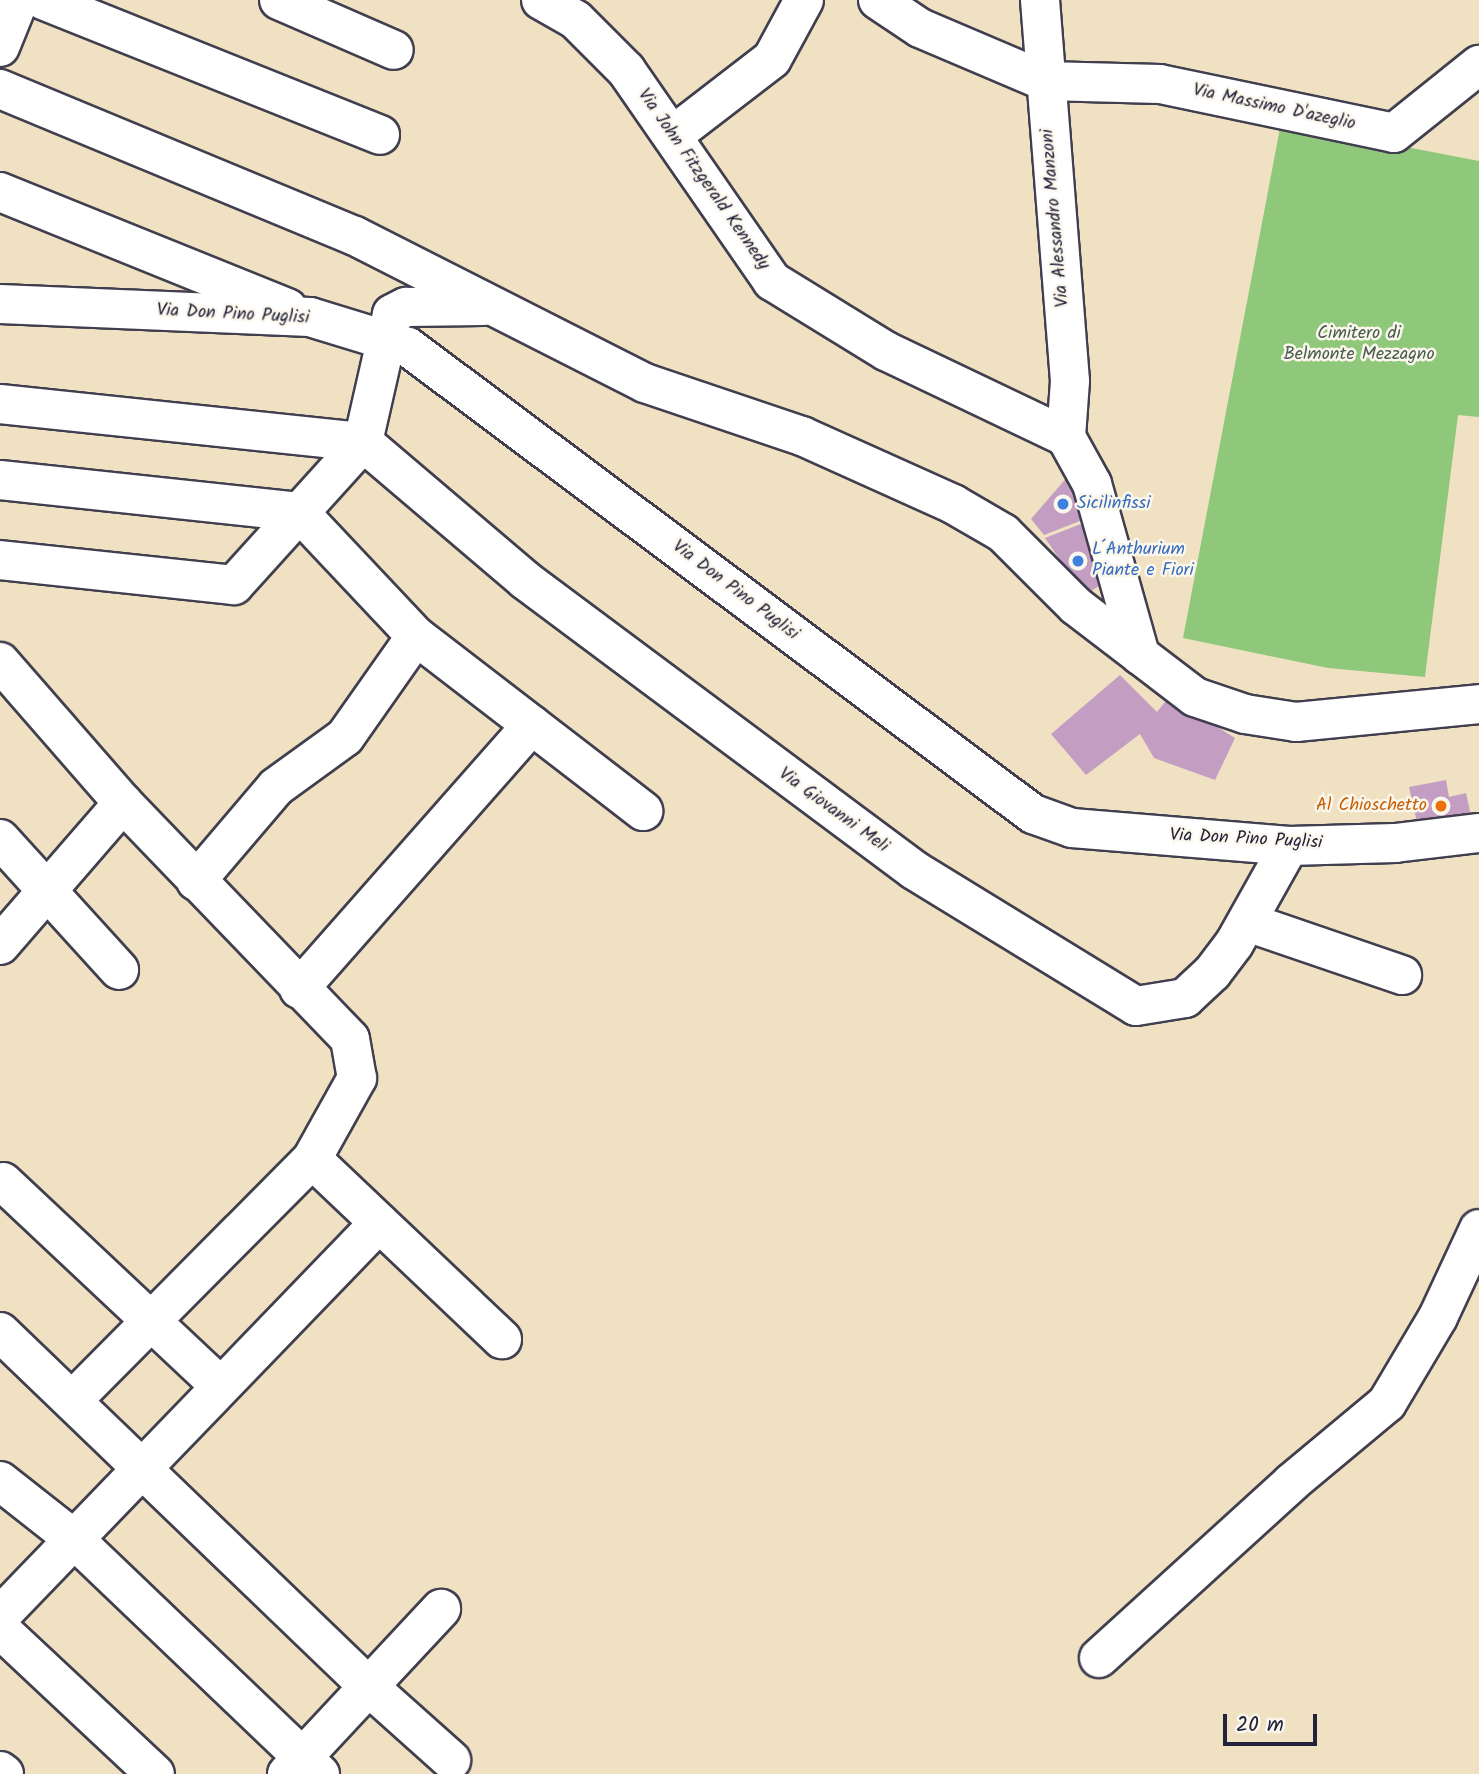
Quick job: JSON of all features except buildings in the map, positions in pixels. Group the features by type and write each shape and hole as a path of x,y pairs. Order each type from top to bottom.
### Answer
{"street":[{"path":"0,47 19,0"},
{"path":"43,0 380,135"},
{"path":"279,0 394,50"},
{"name":"Via John Fitzgerald Kennedy","path":"541,0 576,20 626,70 772,281 886,351 1066,437"},
{"path":"672,136 772,59 804,0"},
{"path":"877,0 920,29 1045,81"},
{"name":"Via Alessandro Manzoni","path":"1040,0 1070,381 1066,437"},
{"name":"Via Massimo D'azeglio","path":"1045,81 1160,84 1394,133 1479,65"},
{"path":"0,89 355,236 645,383 802,436 953,503 1003,533 1076,606 1195,696 1245,714 1296,722 1479,704"},
{"path":"0,191 310,317"},
{"name":"Via Don Pino Puglisi","path":"0,304 310,317 388,337 408,346 1033,814 1072,828 1289,846 1395,843 1479,834"},
{"path":"0,560 234,585 363,442 392,314 406,307 475,308 490,304"},
{"path":"0,404 363,442"},
{"path":"1066,437 1092,484 1140,655"},
{"name":"Via Giovanni Meli","path":"363,442 526,580 892,854 1136,1006 1185,998 1212,973 1247,922 1289,846"},
{"path":"0,480 299,512 416,636 643,811"},
{"path":"196,881 276,787 345,737 416,636"},
{"path":"0,662 123,803 299,989 351,1039 357,1078 312,1158 73,1400"},
{"path":"299,989 532,725"},
{"path":"0,945 123,803"},
{"path":"0,839 119,970"},
{"path":"1247,922 1402,975"},
{"path":"312,1158 502,1339"},
{"path":"3,1182 219,1385"},
{"path":"0,1616 75,1540 219,1385 379,1223"},
{"path":"1099,1658 1291,1483 1387,1403 1438,1317 1479,1229"},
{"path":"0,1332 367,1685 451,1760"},
{"path":"0,1481 75,1540 303,1769 367,1685 441,1609"},
{"path":"0,1629 155,1774"}],"green space":[{"name":"Cimitero di Belmonte Mezzagno","path":"1281,123 1479,161 1479,417 1458,415 1425,677 1328,668 1183,638"}],"place":[{"name":"Sicilinfissi","path":"1063,504"},
{"name":"L´Anthurium Piante e Fiori","path":"1078,561"},
{"name":"Al Chioschetto","path":"1441,806"}]}
